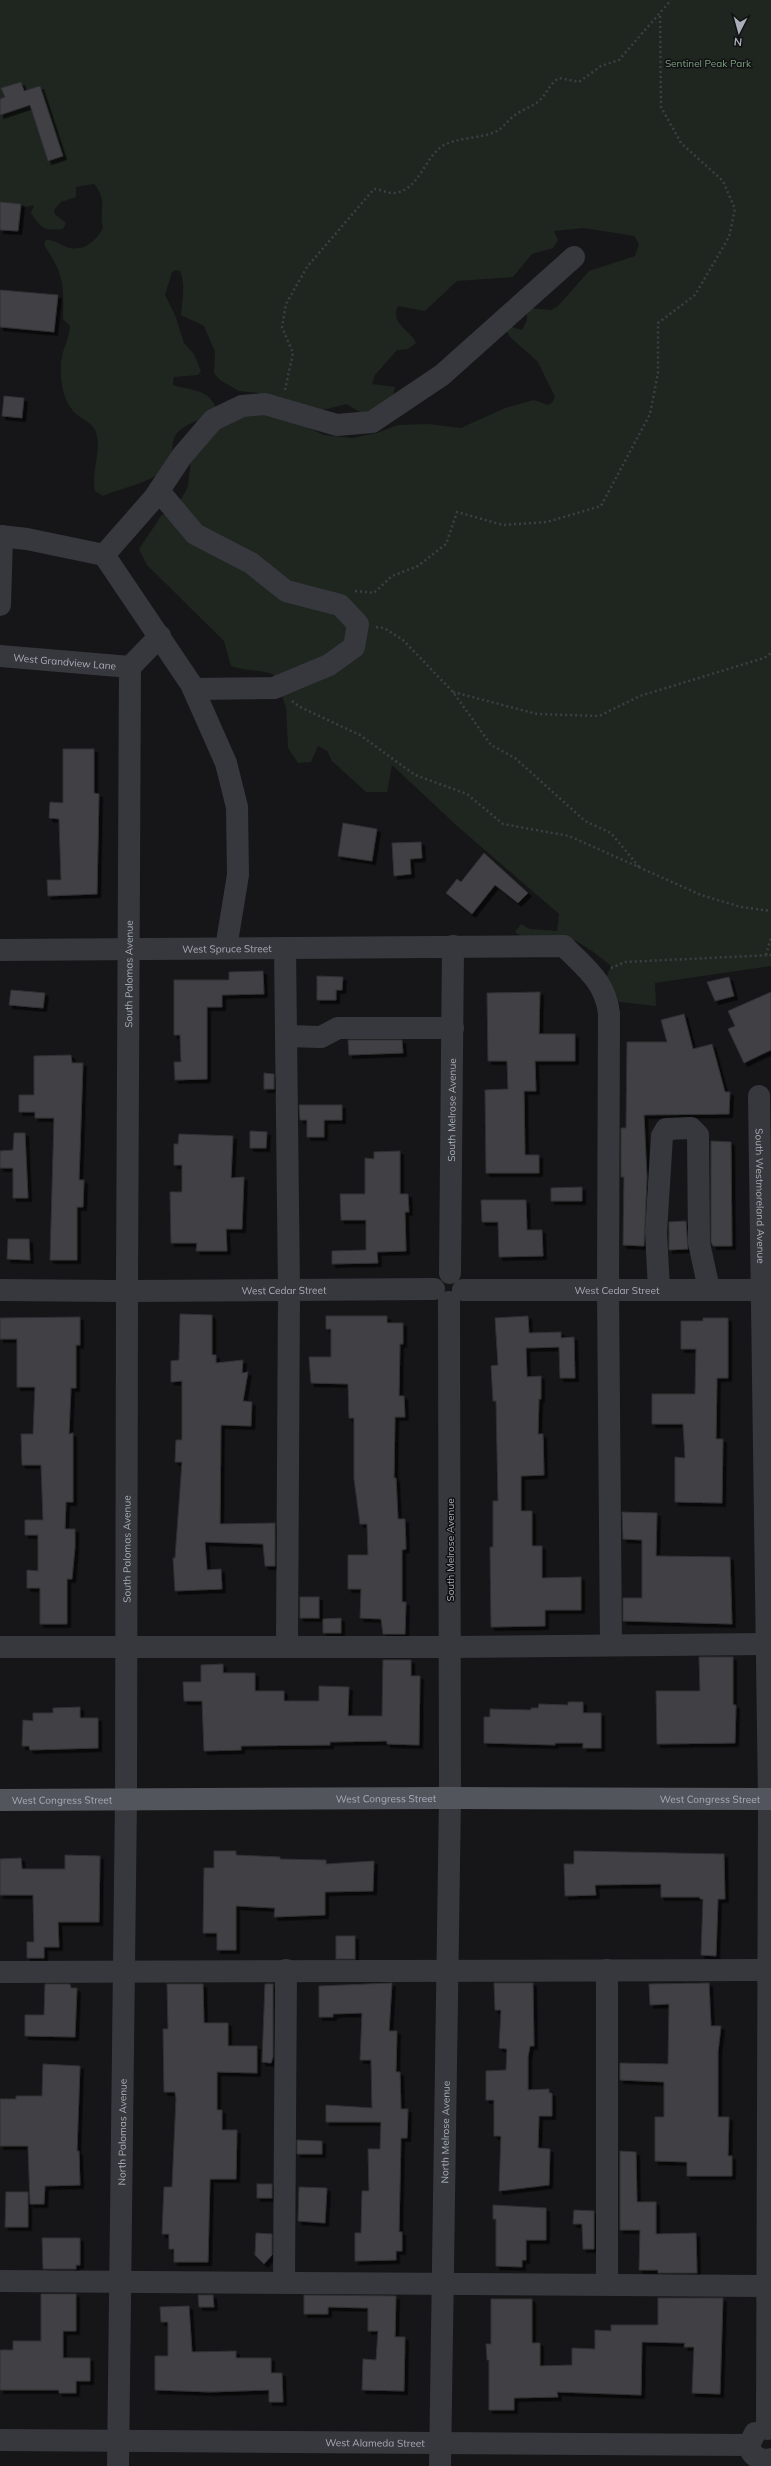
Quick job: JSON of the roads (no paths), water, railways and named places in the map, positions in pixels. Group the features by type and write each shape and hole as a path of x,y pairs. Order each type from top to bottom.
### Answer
{"main road":[{"name":"West Congress Street","path":"0,1800 450,1798 770,1799"}],"street":[{"path":"104,555 159,491 182,456 213,420 242,406 265,404 336,425 372,422 442,375 574,257"},
{"path":"159,491 195,534 251,563 286,591 340,605 358,624 354,647 329,665 274,688 194,689"},
{"path":"0,605 1,536 104,555 160,636 194,689 226,763 237,807 238,875 226,948"},
{"path":"130,667 160,636"},
{"name":"West Grandview Lane","path":"0,656 130,667"},
{"name":"South Palomas Avenue","path":"126,1799 126,1291 130,667"},
{"name":"South Melrose Avenue","path":"450,1798 449,1288 453,946"},
{"name":"West Spruce Street","path":"0,950 564,946 591,974 607,996 609,1013 608,1290 611,1646"},
{"path":"285,948 288,1290 287,1647"},
{"path":"286,1036 321,1037 338,1028 453,1028"},
{"name":"South Westmoreland Avenue","path":"759,1096 766,1290 768,1436 770,1799 769,2430"},
{"path":"659,1290 656,1232 662,1136 666,1129 691,1128 698,1134 699,1243 709,1289"},
{"name":"West Cedar Street","path":"0,1290 126,1291 449,1288 766,1290"},
{"path":"0,1647 450,1647 769,1644"},
{"name":"North Melrose Avenue","path":"440,2466 450,1798"},
{"name":"North Palomas Avenue","path":"118,2466 126,1799"},
{"path":"0,1972 447,1969 607,1970 770,1964"},
{"path":"284,2282 286,1970"},
{"path":"607,1970 607,2284"},
{"path":"0,2280 769,2286"},
{"path":"767,2462 752,2454 749,2444 756,2431 769,2430"},
{"name":"West Alameda Street","path":"0,2440 440,2444 749,2444"}],"park label":[{"name":"Sentinel Peak Park","path":"708,63"}]}
